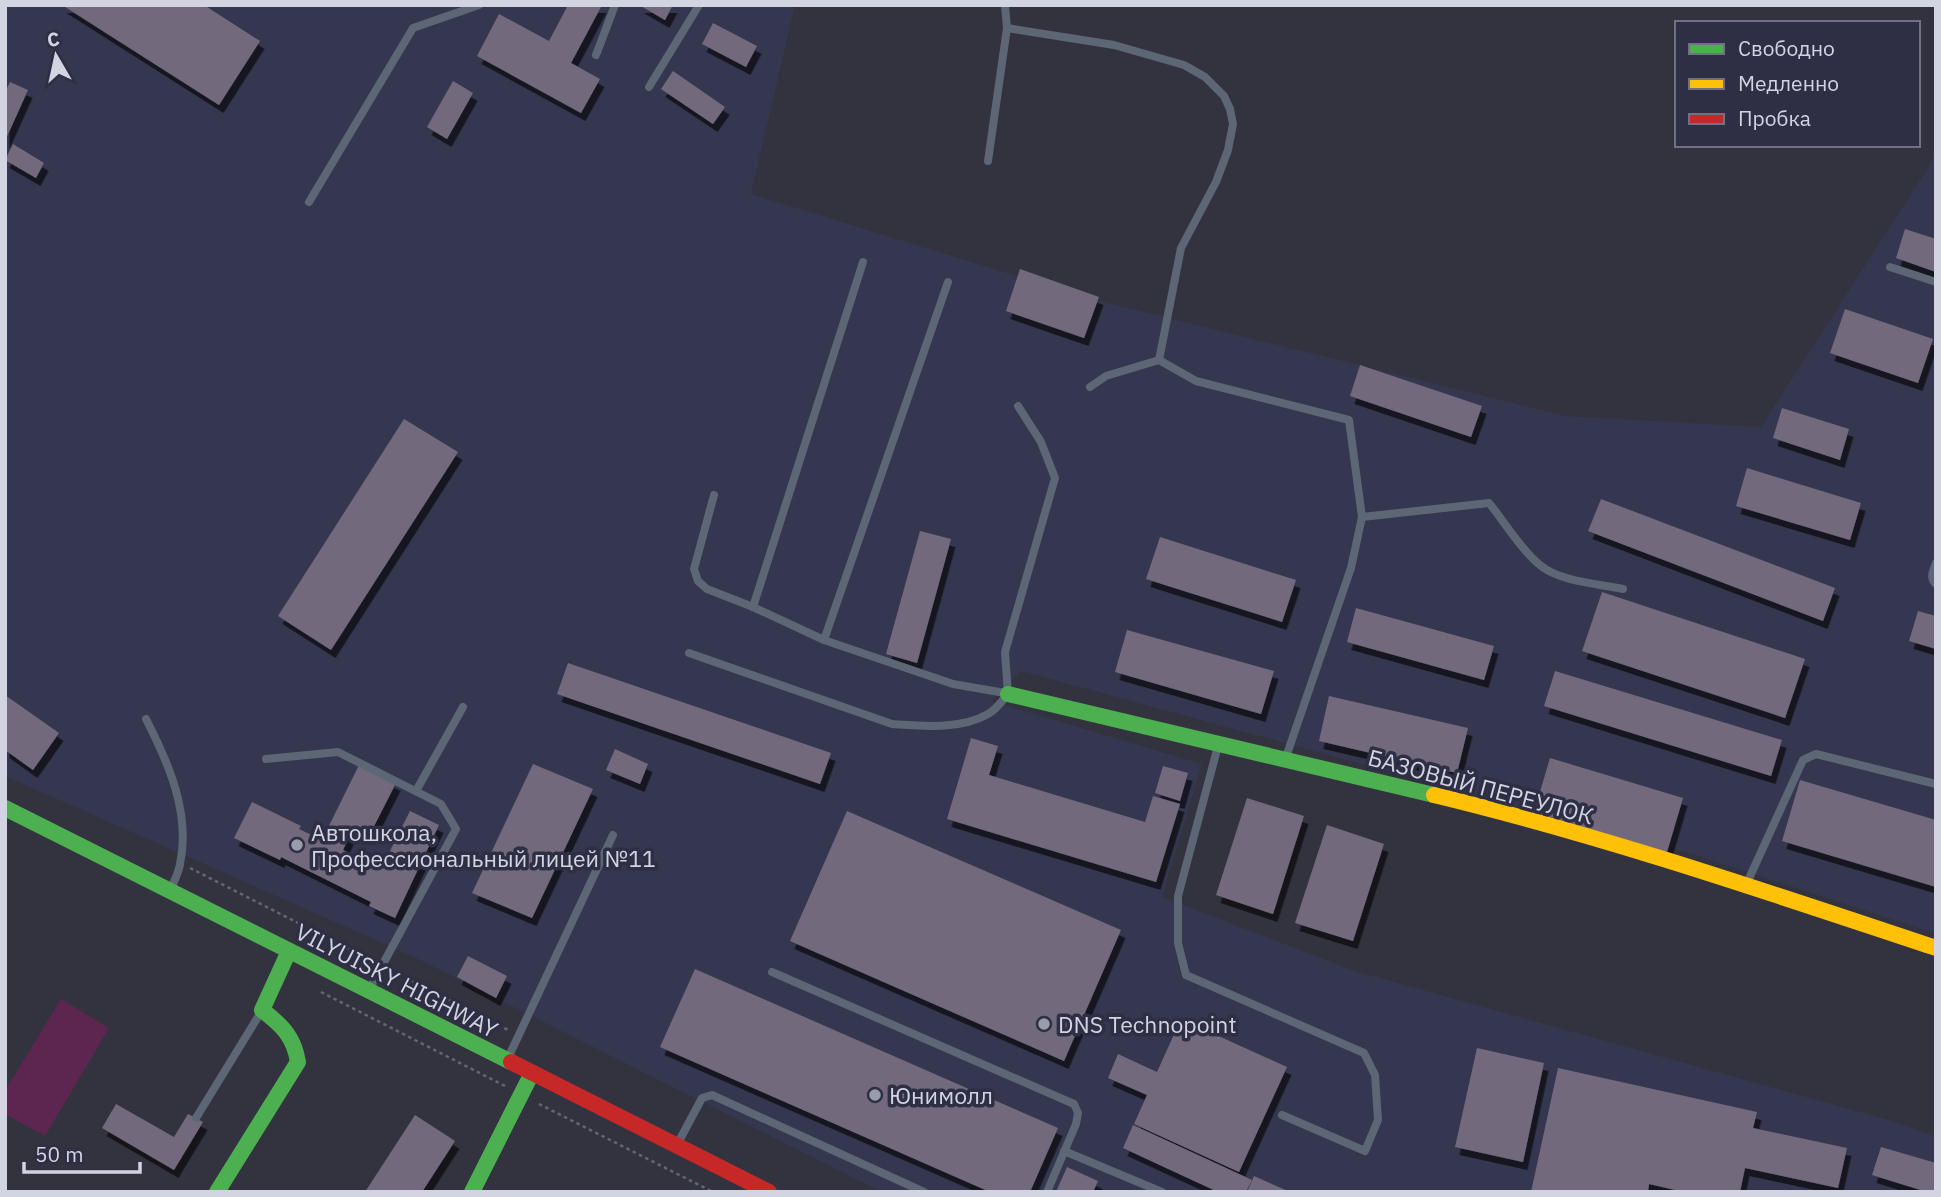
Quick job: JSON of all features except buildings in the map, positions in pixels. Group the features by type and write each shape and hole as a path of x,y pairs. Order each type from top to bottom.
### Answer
{"street":[{"name":"БАЗОВЫЙ ПЕРЕУЛОК","path":"1008,694 1495,810 1746,885 1936,948"},
{"name":"VILYUISKY HIGHWAY","path":"5,808 769,1192"},
{"path":"216,1192 298,1062 296,1044 289,1030 262,1010 289,951"},
{"path":"472,1192 532,1073"}],"lane":[{"path":"309,202 413,28 479,5"},
{"path":"596,55 615,5"},
{"path":"649,87 699,5"},
{"path":"988,161 1007,28 1005,5"},
{"path":"1007,28 1114,46 1184,65 1205,77 1224,96 1230,109 1233,124 1228,150 1216,182 1181,248 1159,360"},
{"path":"752,607 863,262"},
{"path":"1890,267 1936,282"},
{"path":"824,640 948,282"},
{"path":"1090,387 1106,376 1159,360 1196,381 1349,420 1362,517 1350,568 1285,759"},
{"path":"689,653 892,724 927,726 965,723 990,714 1008,694 1005,652 1055,478 1041,442 1018,406"},
{"path":"715,495 694,569 698,581 706,589 824,640 953,684 1008,694"},
{"path":"1362,517 1489,503 1530,555 1546,570 1565,577 1623,589"},
{"path":"1936,563 1932,574 1936,584"},
{"path":"416,792 463,707"},
{"path":"146,719 167,759 178,799 182,835 180,863 171,891"},
{"path":"1219,743 1178,896 1178,943 1186,975 1364,1053 1375,1075 1378,1119 1365,1151 1282,1115"},
{"path":"266,759 338,752 441,804 456,829 369,991"},
{"path":"1746,885 1802,760 1808,755 1816,754 1936,784"},
{"path":"507,1060 613,835"},
{"path":"772,972 1074,1104 1078,1113 1047,1192"},
{"path":"196,1118 262,1010"},
{"path":"676,1145 702,1098 712,1095 924,1192"},
{"path":"1064,1152 1162,1192"}],"path":[{"path":"180,863 519,1035"},
{"path":"312,987 713,1192"}],"shaded area":[{"path":"5,5 795,5 751,194 1095,300 1566,416 1761,427 1931,163 1936,144 1936,934 1696,855 1021,671 991,701 1202,764 1162,897 1355,971 1889,1120 1936,1137 1936,1192 882,1192 414,957 5,776"},
{"path":"61,999 109,1028 45,1136 5,1114 5,1091"}],"traffic: fast":[{"path":"1008,694 1434,795"},
{"path":"5,808 511,1062"},
{"path":"217,1192 298,1062 294,1045 286,1032 262,1010 289,951"},
{"path":"472,1192 532,1073"}],"traffic: slow":[{"path":"1434,795 1624,847 1936,948"}],"traffic: jam":[{"path":"511,1062 769,1192"}],"place":[{"name":"Автошкола, Профессиональный лицей №11","path":"297,845"},
{"name":"DNS Technopoint","path":"1044,1024"},
{"name":"Юнимолл","path":"875,1095"}]}
